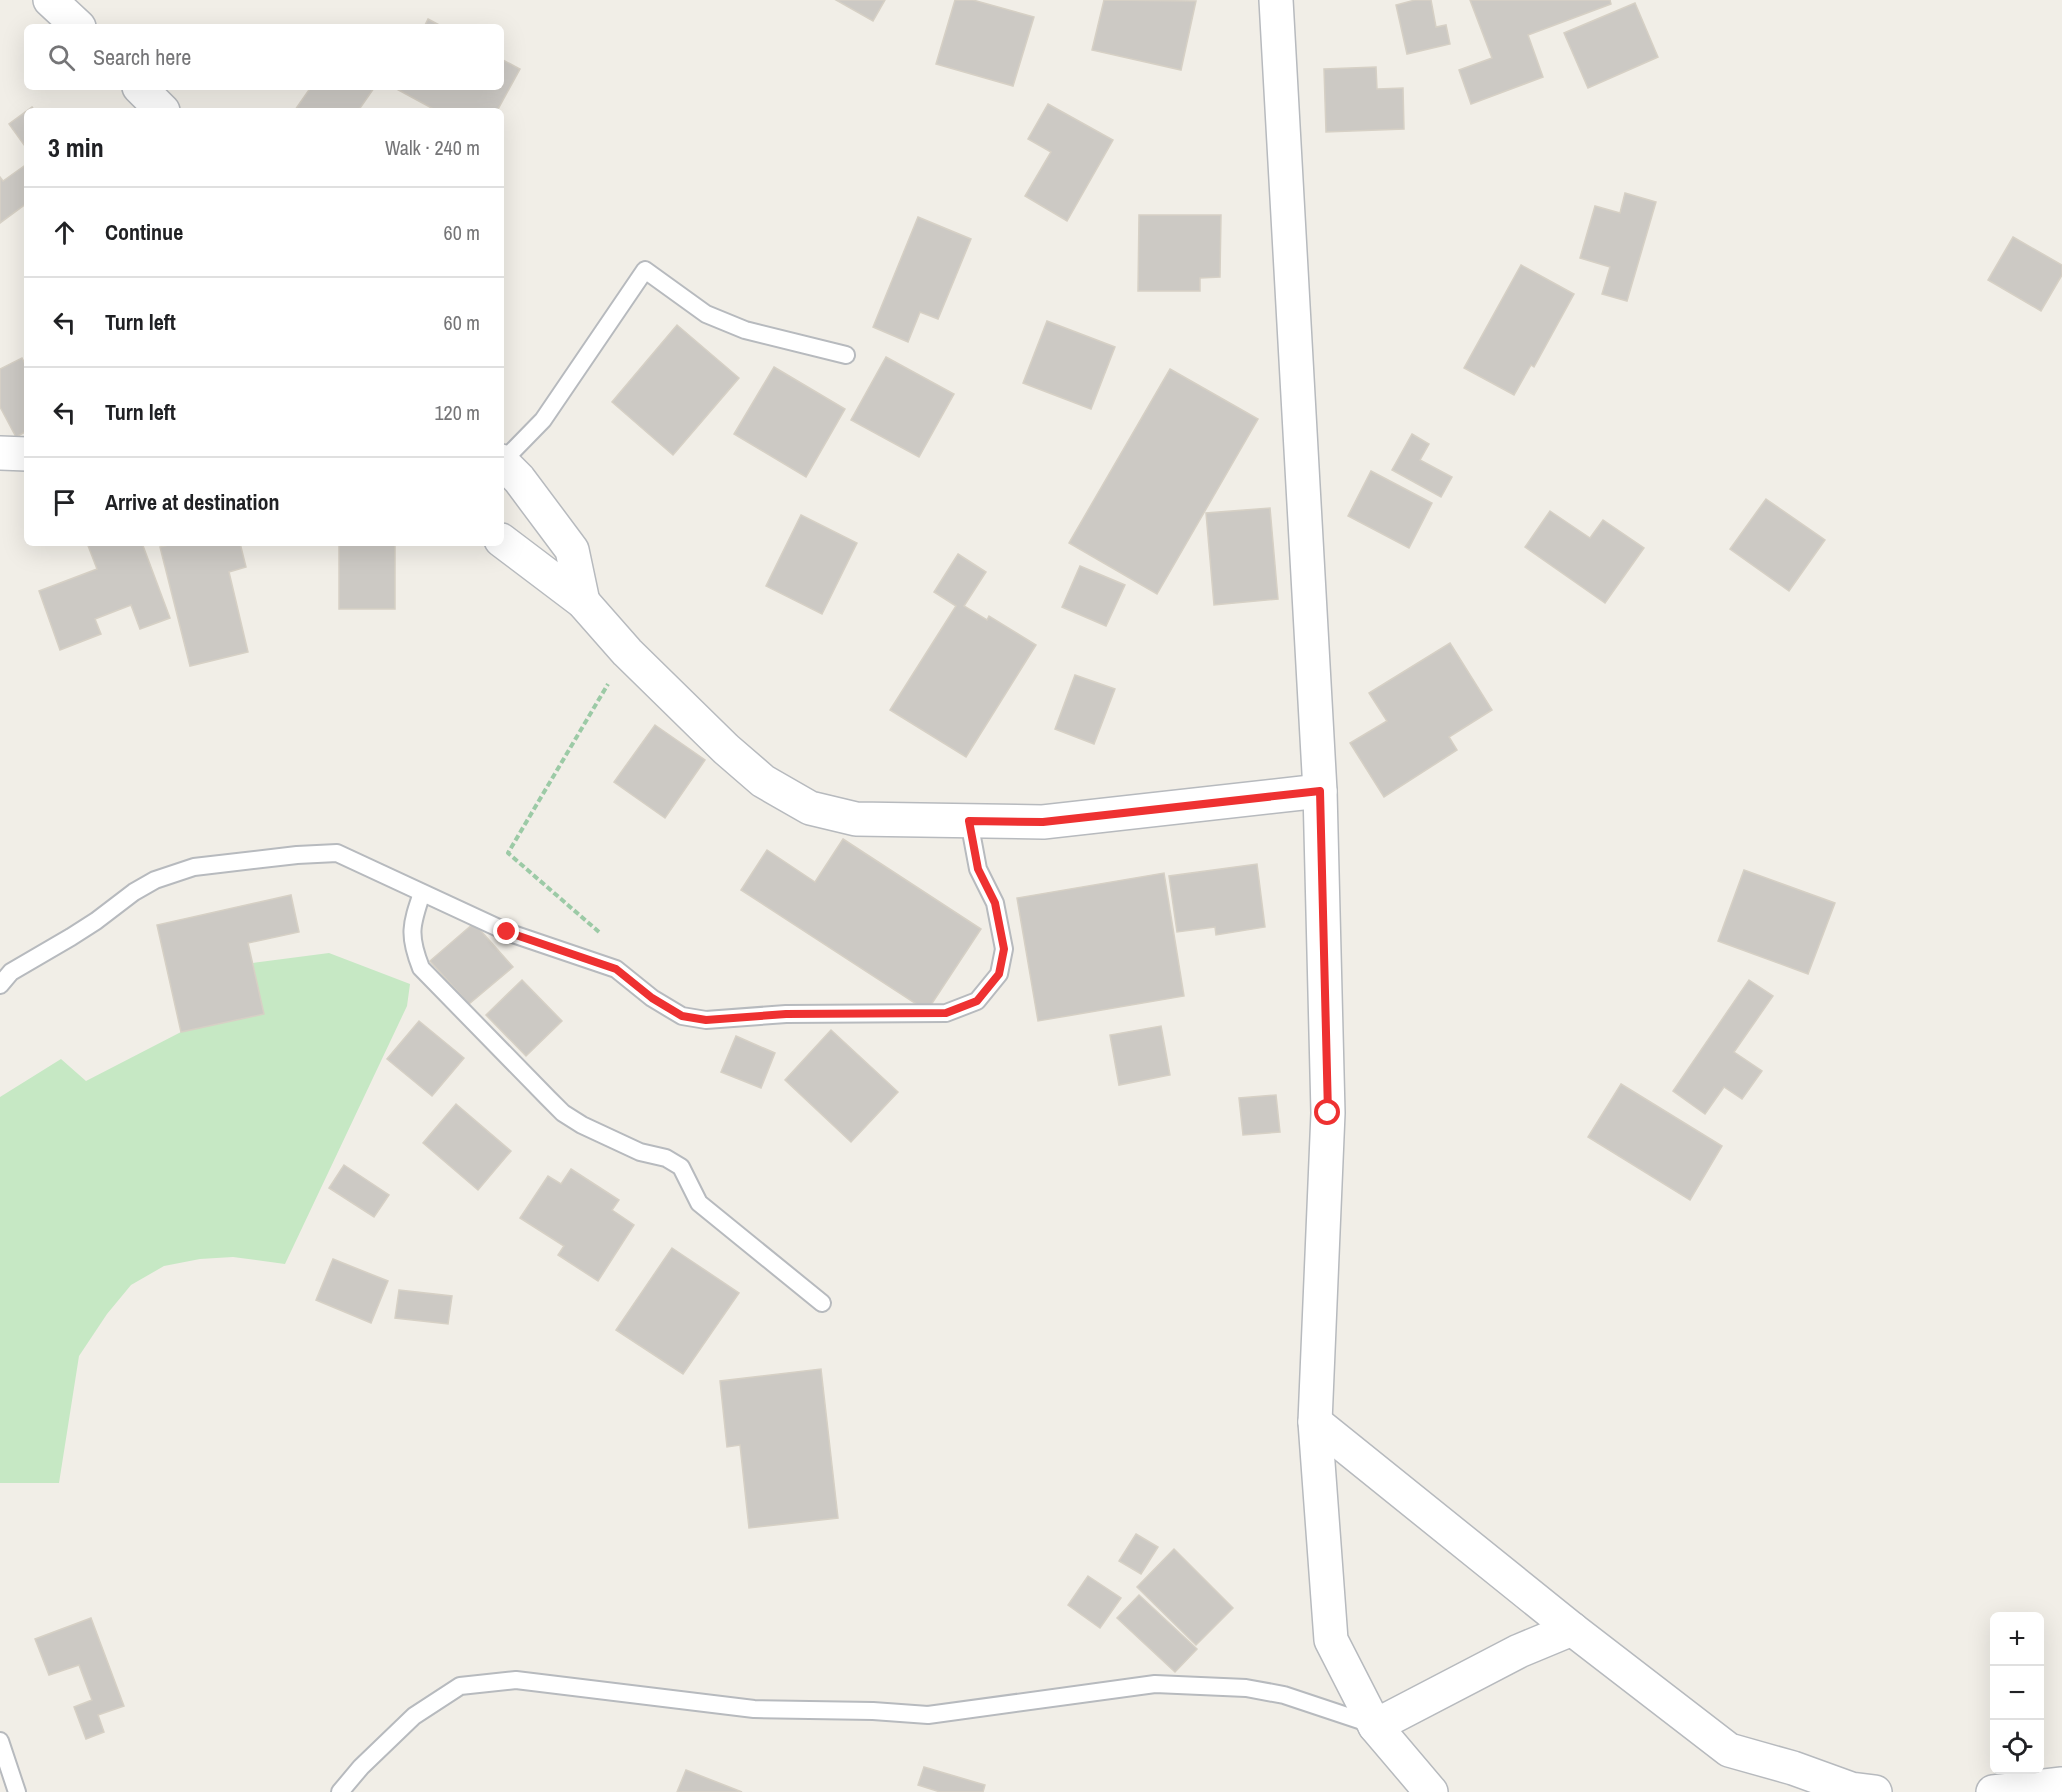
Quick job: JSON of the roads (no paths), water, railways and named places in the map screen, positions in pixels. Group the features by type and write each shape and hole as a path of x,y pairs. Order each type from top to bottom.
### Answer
{"street":[{"path":"50,0 76,24"},
{"path":"1276,0 1320,791 1328,1113 1316,1422 1331,1640 1375,1726 1431,1792"},
{"path":"142,90 160,108"},
{"path":"0,453 24,454"},
{"path":"504,465 519,479 572,550 582,602"},
{"path":"504,542 582,602 627,652 726,749 763,781 810,808 856,819 1043,822 1320,791"},
{"path":"1316,1422 1572,1629 1729,1749 1793,1768 1851,1789 1875,1792"},
{"path":"1375,1726 1519,1651 1572,1629"},
{"path":"1993,1792 2062,1784"}],"lane":[{"path":"504,459 543,420 645,270 706,314 745,330 846,355"},
{"path":"0,985 11,972 96,921 134,892 155,880 194,867 297,855 337,853 507,932 616,969 652,998 682,1016 706,1020 786,1014 946,1013 977,1001 999,974 1004,949 995,903 978,869 969,821"},
{"path":"422,893 412,921 413,948 421,968 563,1113 582,1125 640,1152 666,1158 681,1167 699,1203 822,1303"},
{"path":"339,1792 361,1767 414,1716 460,1686 516,1680 754,1708 928,1715 1155,1684 1246,1688 1284,1695 1375,1726"},
{"path":"0,1741 17,1792"}]}
